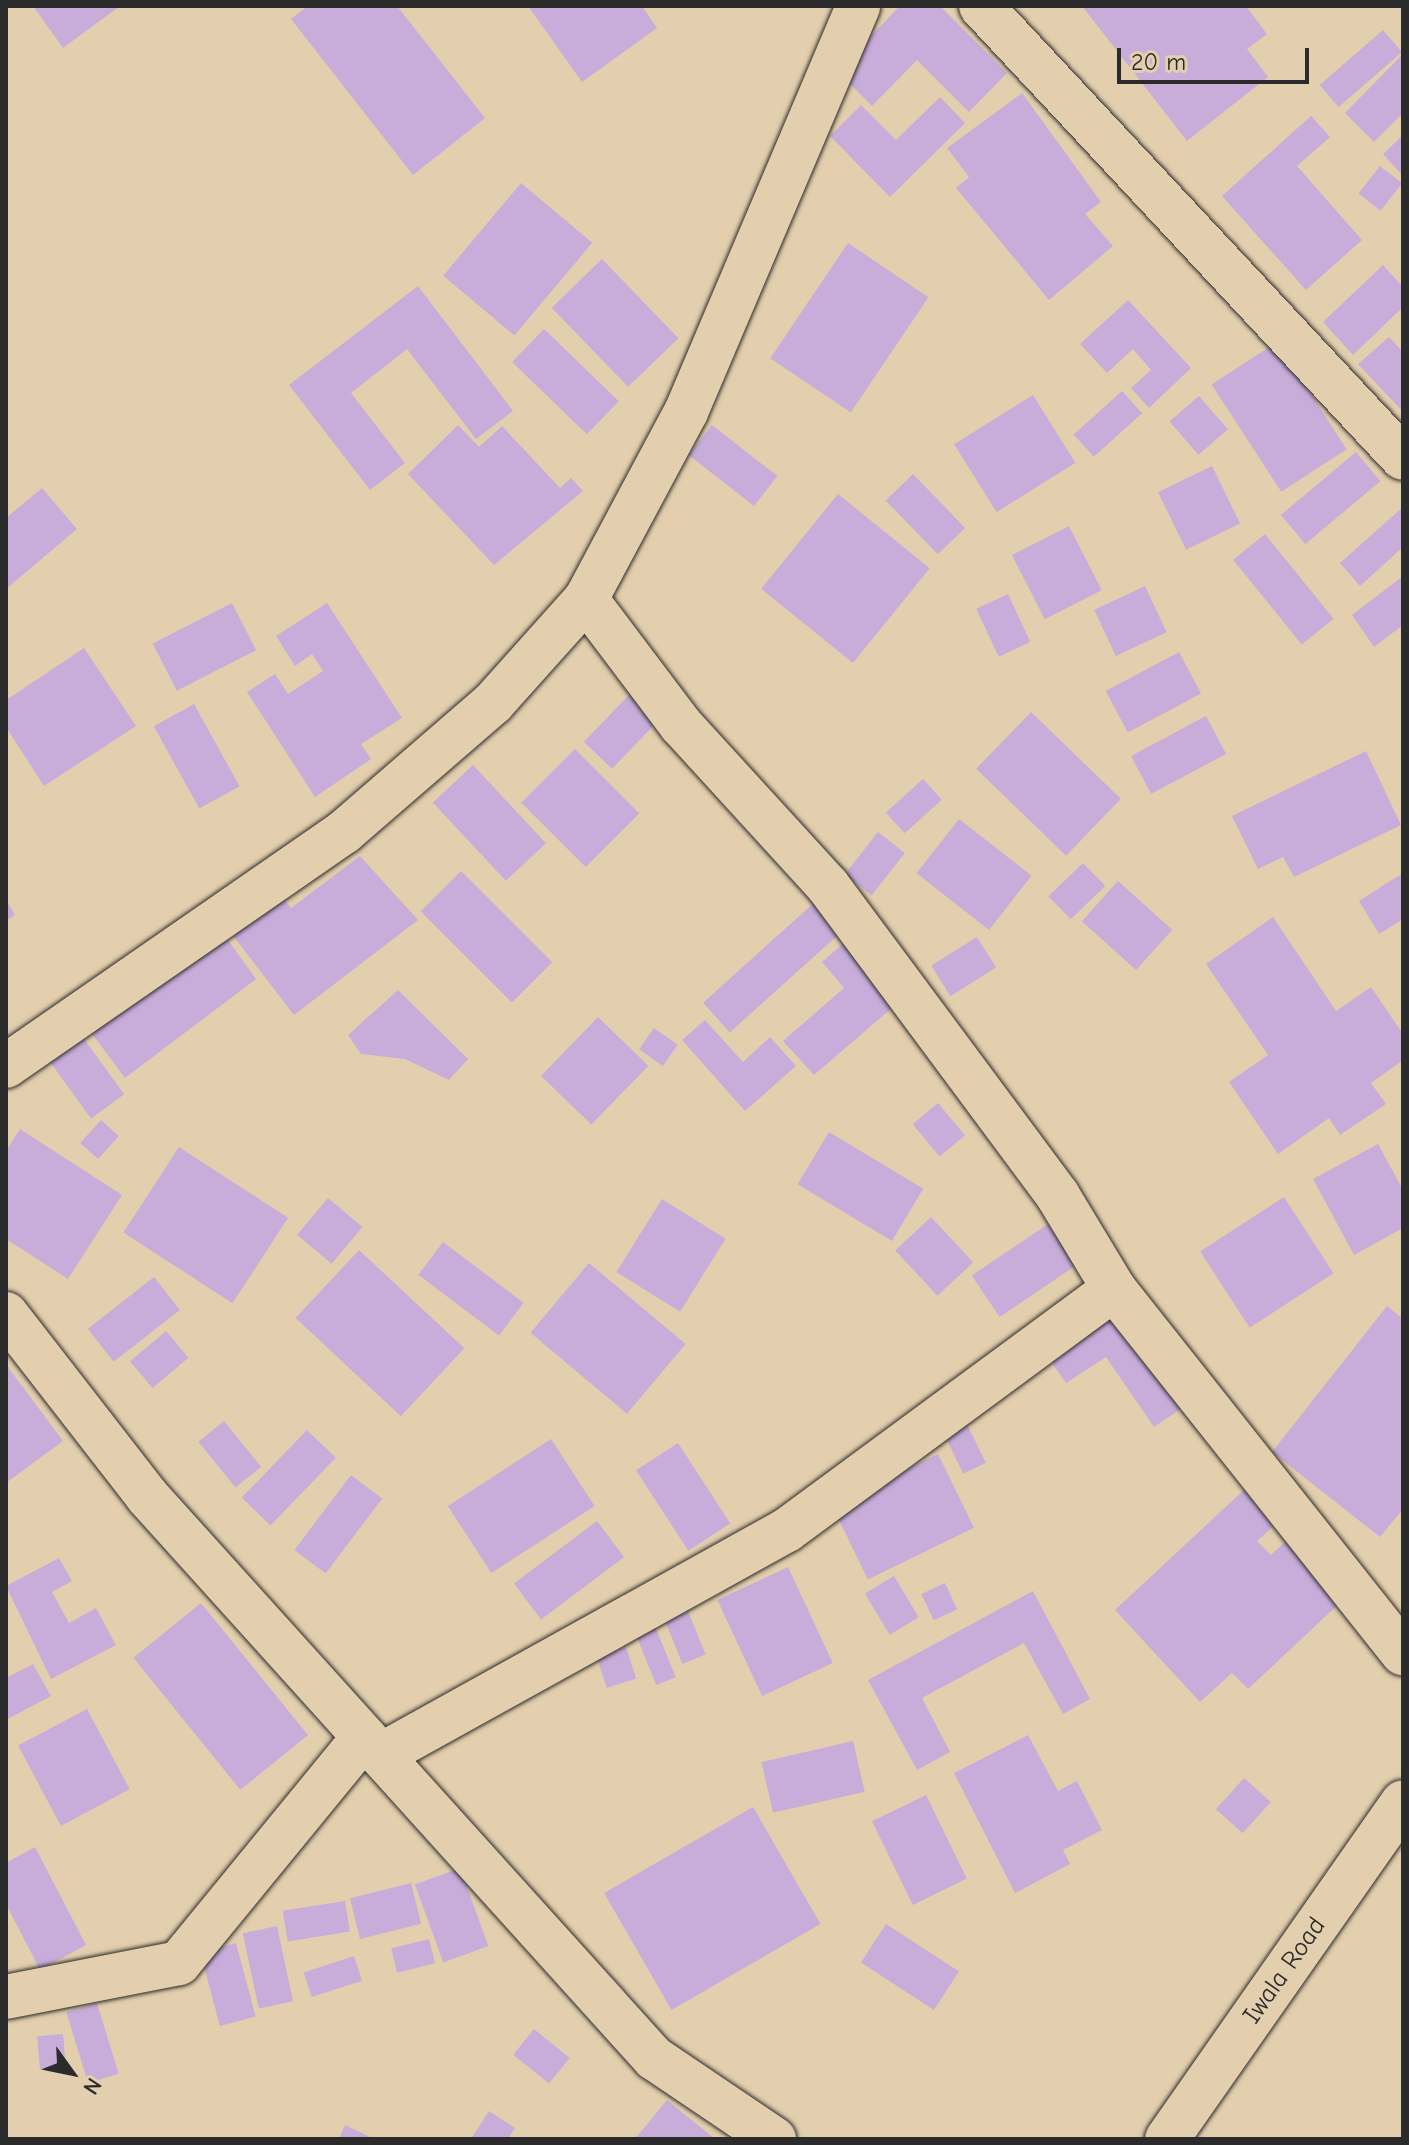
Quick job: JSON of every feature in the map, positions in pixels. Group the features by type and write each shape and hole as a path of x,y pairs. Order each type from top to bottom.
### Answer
{"street":[{"path":"6,1066 344,832 493,703 586,599 686,412 858,6"},
{"path":"981,6 1403,458"},
{"path":"586,599 681,725 828,886 1058,1196 1114,1289 1403,1653"},
{"path":"6,1997 179,1963 372,1746 787,1530 1114,1289"},
{"path":"6,1314 147,1496 654,2058 774,2139"},
{"name":"Iwala Road","path":"1167,2139 1403,1802"}],"building":[{"path":"33,6 120,6 63,48"},
{"path":"308,6 397,6 485,118 413,175 291,19"},
{"path":"528,6 642,6 657,28 582,82"},
{"path":"900,6 940,6 1007,73 969,112 917,60 872,106 837,71"},
{"path":"1082,6 1246,6 1267,34 1247,49 1268,77 1187,141"},
{"path":"1383,30 1402,52 1339,107 1320,85"},
{"path":"1403,54 1403,113 1374,142 1345,113"},
{"path":"1022,93 1101,202 1085,214 1113,246 1049,300 956,188 969,177 947,148"},
{"path":"940,97 965,123 890,197 830,136 861,105 896,140"},
{"path":"1311,116 1330,137 1297,166 1362,240 1306,290 1222,196"},
{"path":"1403,135 1403,176 1383,154"},
{"path":"1380,166 1402,183 1381,211 1358,194"},
{"path":"521,183 592,243 514,335 443,276"},
{"path":"848,243 928,297 851,412 770,358"},
{"path":"602,259 678,338 628,387 552,308"},
{"path":"1383,265 1403,287 1403,307 1353,355 1323,322"},
{"path":"418,286 513,411 476,439 407,349 351,393 405,463 370,490 289,385"},
{"path":"1128,300 1191,368 1149,408 1131,388 1151,370 1133,349 1107,373 1080,344"},
{"path":"544,329 619,401 587,434 512,362"},
{"path":"1389,337 1403,352 1403,412 1358,364"},
{"path":"1277,342 1347,449 1281,492 1212,384"},
{"path":"1122,391 1142,413 1094,457 1074,434"},
{"path":"1033,395 1075,463 997,512 954,444"},
{"path":"1199,396 1228,429 1198,455 1170,422"},
{"path":"458,425 479,447 502,426 560,488 571,478 583,491 494,565 408,474"},
{"path":"712,425 777,476 754,506 689,455"},
{"path":"1356,452 1380,481 1305,544 1281,515"},
{"path":"1212,466 1240,524 1186,550 1158,492"},
{"path":"913,474 965,528 938,554 886,500"},
{"path":"42,488 77,529 6,589 6,518"},
{"path":"838,494 930,568 853,663 761,589"},
{"path":"1403,507 1403,547 1360,586 1340,563"},
{"path":"1069,526 1102,590 1045,619 1012,555"},
{"path":"1265,534 1334,619 1302,645 1233,560"},
{"path":"1403,576 1403,625 1374,647 1352,615"},
{"path":"1145,586 1167,632 1116,656 1094,610"},
{"path":"1008,594 1030,642 999,657 976,609"},
{"path":"232,603 256,650 177,691 153,643"},
{"path":"327,603 402,718 361,744 371,759 315,797 247,692 275,674 288,694 323,671 312,654 295,666 276,636"},
{"path":"84,648 136,726 44,786 6,727 6,700"},
{"path":"1179,652 1201,693 1128,732 1106,691"},
{"path":"629,695 657,722 612,769 584,742"},
{"path":"194,704 240,786 199,809 154,726"},
{"path":"1031,712 1121,799 1066,856 976,769"},
{"path":"1206,716 1226,754 1151,794 1131,756"},
{"path":"575,749 639,813 586,867 521,803"},
{"path":"1366,751 1401,825 1294,877 1283,857 1258,869 1232,816"},
{"path":"473,765 546,843 506,881 433,803"},
{"path":"923,779 942,800 905,833 886,812"},
{"path":"959,819 1031,876 989,930 917,873"},
{"path":"878,832 905,853 872,895 845,875"},
{"path":"360,856 418,920 294,1015 231,933 281,895 291,908"},
{"path":"1083,863 1105,886 1071,919 1048,896"},
{"path":"461,871 552,962 512,1003 421,911"},
{"path":"1403,873 1403,919 1379,934 1359,901"},
{"path":"1118,881 1172,930 1136,970 1082,921"},
{"path":"6,899 15,915 6,921"},
{"path":"816,901 843,931 730,1032 703,1003"},
{"path":"1273,917 1336,1011 1371,987 1403,1034 1403,1060 1371,1083 1386,1104 1340,1135 1329,1118 1278,1154 1229,1082 1268,1055 1206,964"},
{"path":"855,933 907,995 814,1075 783,1041 844,988 822,962"},
{"path":"225,936 256,979 125,1078 84,1023"},
{"path":"977,937 996,968 950,996 931,966"},
{"path":"398,990 468,1059 449,1080 405,1059 361,1054 348,1035"},
{"path":"598,1017 648,1066 591,1125 541,1076"},
{"path":"705,1020 743,1062 770,1037 796,1066 745,1111 682,1040"},
{"path":"76,1028 124,1094 91,1118 43,1052"},
{"path":"654,1028 678,1045 663,1066 639,1049"},
{"path":"938,1103 965,1135 940,1156 913,1124"},
{"path":"101,1120 119,1136 98,1159 80,1143"},
{"path":"20,1129 122,1195 68,1279 6,1239 6,1151"},
{"path":"829,1132 923,1189 892,1241 798,1184"},
{"path":"1378,1144 1403,1190 1403,1228 1354,1255 1313,1179"},
{"path":"179,1147 288,1218 232,1303 123,1233"},
{"path":"1284,1197 1334,1273 1250,1328 1200,1251"},
{"path":"328,1198 362,1227 332,1264 297,1235"},
{"path":"662,1199 726,1239 680,1312 616,1272"},
{"path":"931,1217 973,1262 937,1296 895,1250"},
{"path":"1048,1224 1076,1265 1000,1317 972,1275"},
{"path":"443,1242 524,1303 499,1336 418,1275"},
{"path":"359,1250 464,1348 401,1416 296,1318"},
{"path":"589,1263 686,1344 627,1414 531,1333"},
{"path":"154,1277 180,1310 114,1362 88,1329"},
{"path":"1387,1306 1403,1319 1403,1509 1380,1537 1272,1452"},
{"path":"1116,1310 1182,1408 1154,1427 1106,1357 1066,1383 1047,1356"},
{"path":"166,1331 188,1358 152,1388 130,1361"},
{"path":"6,1368 63,1441 6,1483"},
{"path":"963,1416 986,1463 963,1474 941,1427"},
{"path":"224,1421 261,1467 235,1488 198,1442"},
{"path":"307,1430 336,1458 270,1525 242,1498"},
{"path":"551,1439 595,1506 491,1573 448,1506"},
{"path":"678,1443 730,1524 688,1551 636,1470"},
{"path":"938,1454 974,1528 868,1579 832,1506"},
{"path":"351,1475 382,1498 326,1574 294,1550"},
{"path":"1246,1488 1278,1522 1257,1541 1271,1555 1289,1538 1344,1599 1248,1689 1232,1673 1200,1702 1115,1610"},
{"path":"597,1521 624,1557 541,1620 514,1584"},
{"path":"59,1558 72,1581 52,1592 69,1623 96,1608 116,1645 51,1679 6,1586"},
{"path":"788,1567 833,1663 762,1696 717,1600"},
{"path":"894,1576 919,1617 890,1635 865,1594"},
{"path":"945,1583 957,1609 934,1620 921,1594"},
{"path":"1033,1591 1090,1699 1063,1714 1024,1643 922,1698 950,1752 917,1770 868,1680"},
{"path":"682,1596 706,1654 682,1664 659,1605"},
{"path":"201,1603 308,1735 240,1790 133,1658"},
{"path":"651,1616 676,1677 656,1685 632,1624"},
{"path":"626,1647 636,1678 607,1688 597,1657"},
{"path":"33,1664 51,1696 6,1720 6,1678"},
{"path":"87,1709 130,1789 61,1826 18,1746"},
{"path":"1028,1735 1058,1791 1077,1781 1102,1830 1063,1850 1070,1864 1015,1893 954,1773"},
{"path":"853,1741 865,1792 773,1813 761,1762"},
{"path":"1244,1778 1271,1802 1243,1833 1216,1809"},
{"path":"926,1795 967,1879 913,1905 872,1821"},
{"path":"753,1807 820,1924 672,2010 604,1893"},
{"path":"35,1847 86,1945 40,1970 6,1904 6,1863"},
{"path":"460,1868 488,1946 443,1962 415,1884"},
{"path":"411,1883 421,1924 360,1939 350,1898"},
{"path":"345,1901 350,1932 288,1941 283,1911"},
{"path":"886,1924 959,1971 934,2010 861,1963"},
{"path":"277,1926 293,2001 259,2009 243,1933"},
{"path":"429,1939 435,1963 397,1973 391,1948"},
{"path":"236,1943 256,2016 220,2026 200,1953"},
{"path":"354,1956 362,1981 312,1997 304,1972"},
{"path":"97,2003 119,2074 88,2083 66,2012"},
{"path":"534,2029 570,2058 549,2084 513,2055"},
{"path":"63,2034 66,2067 40,2069 37,2036"},
{"path":"667,2100 715,2139 635,2139"},
{"path":"489,2111 515,2128 508,2139 471,2139"},
{"path":"345,2125 370,2137 369,2139 339,2139"}]}
